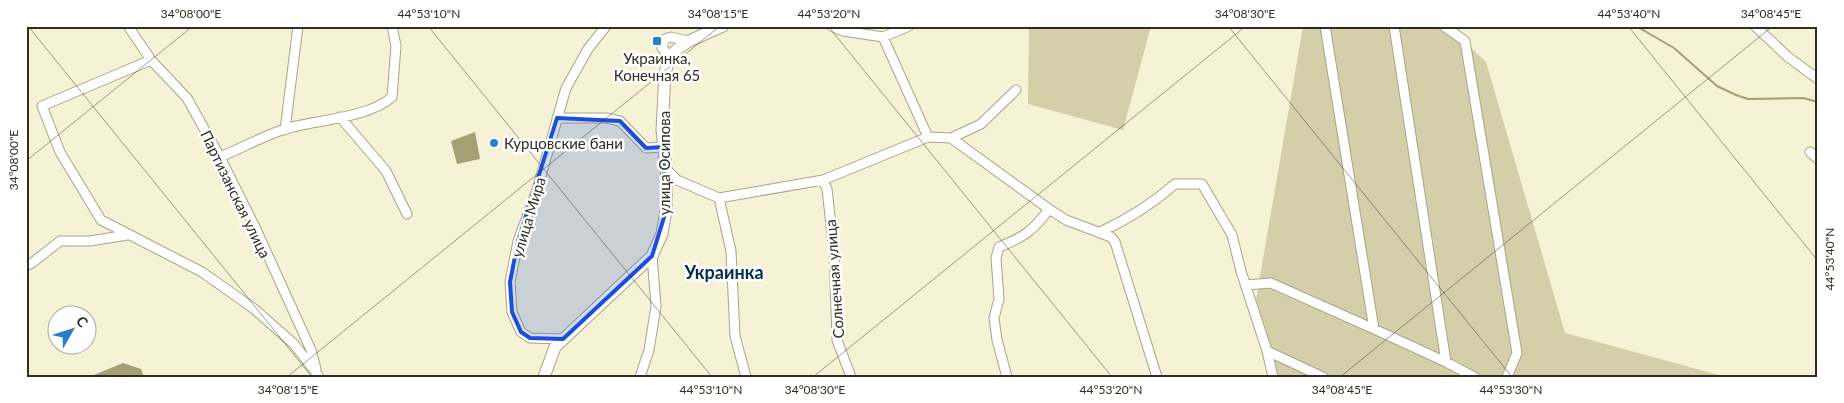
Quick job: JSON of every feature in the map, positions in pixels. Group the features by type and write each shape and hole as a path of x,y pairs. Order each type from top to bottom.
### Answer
{"main road":[{"path":"670,58 689,40 723,26"},
{"name":"улица Осипова","path":"544,377 550,359 563,339 652,256 662,234 666,211 666,169 663,147 665,73 670,58"}],"street":[{"name":"Партизанская улица","path":"128,26 151,60 187,98 220,156 311,350 319,376"},
{"path":"285,130 298,26"},
{"path":"220,156 285,130 384,104 392,97 396,46 392,26"},
{"name":"улица Мира","path":"563,339 530,338 521,332 512,312 510,282 518,241 537,190 566,88 588,49 606,26"},
{"path":"831,26 843,31 882,36 909,26"},
{"path":"1325,26 1374,329"},
{"path":"1394,26 1446,362"},
{"path":"1444,26 1464,41 1517,353 1506,377"},
{"path":"1755,26 1788,58 1818,79"},
{"path":"882,36 928,137"},
{"path":"670,58 662,48 664,39 671,37 689,40"},
{"path":"151,60 42,106 60,152 101,220 202,272 253,308 294,344 319,376"},
{"path":"666,169 678,180 719,198 823,180 928,137 951,138 981,124 1016,90"},
{"path":"340,117 386,171 407,214"},
{"path":"557,118 606,118 620,122 646,148 663,147"},
{"path":"951,138 1049,210 1066,220 1111,236 1115,242 1157,377"},
{"path":"1810,152 1818,159"},
{"name":"Солнечная улица","path":"823,180 827,189 834,252 837,340 851,377"},
{"path":"1100,232 1128,220 1155,201 1174,184 1202,184 1232,235 1245,285 1268,351 1273,377"},
{"path":"719,198 731,251 735,336 746,377"},
{"path":"1007,377 997,340 994,318 999,299 996,258 999,247 1024,237 1035,228 1049,210"},
{"path":"26,266 60,242 90,241 128,235"},
{"path":"640,377 649,350 656,306 652,256"},
{"path":"1245,285 1271,283 1446,362 1474,377"},
{"path":"1268,351 1323,377"}],"highlighted area":[{"path":"557,118 620,121 646,148 663,147 666,211 652,256 563,339 530,338 521,332 512,312 510,282 518,241"}],"shaded area":[{"path":"1029,26 1151,26 1123,130 1028,104"},
{"path":"1303,26 1448,26 1486,62 1565,333 1726,377 1273,377 1256,300"},
{"path":"475,132 480,159 457,164 451,141"},
{"path":"123,363 141,369 144,377 89,377"}],"waterway":[{"path":"1636,26 1674,48 1717,86 1736,95 1748,99 1803,98 1818,102"}],"place":[{"name":"Украинка, Конечная 65","path":"657,41"},
{"name":"Курцовские бани","path":"494,143"}],"district":[{"name":"Украинка","path":"724,272"}]}
